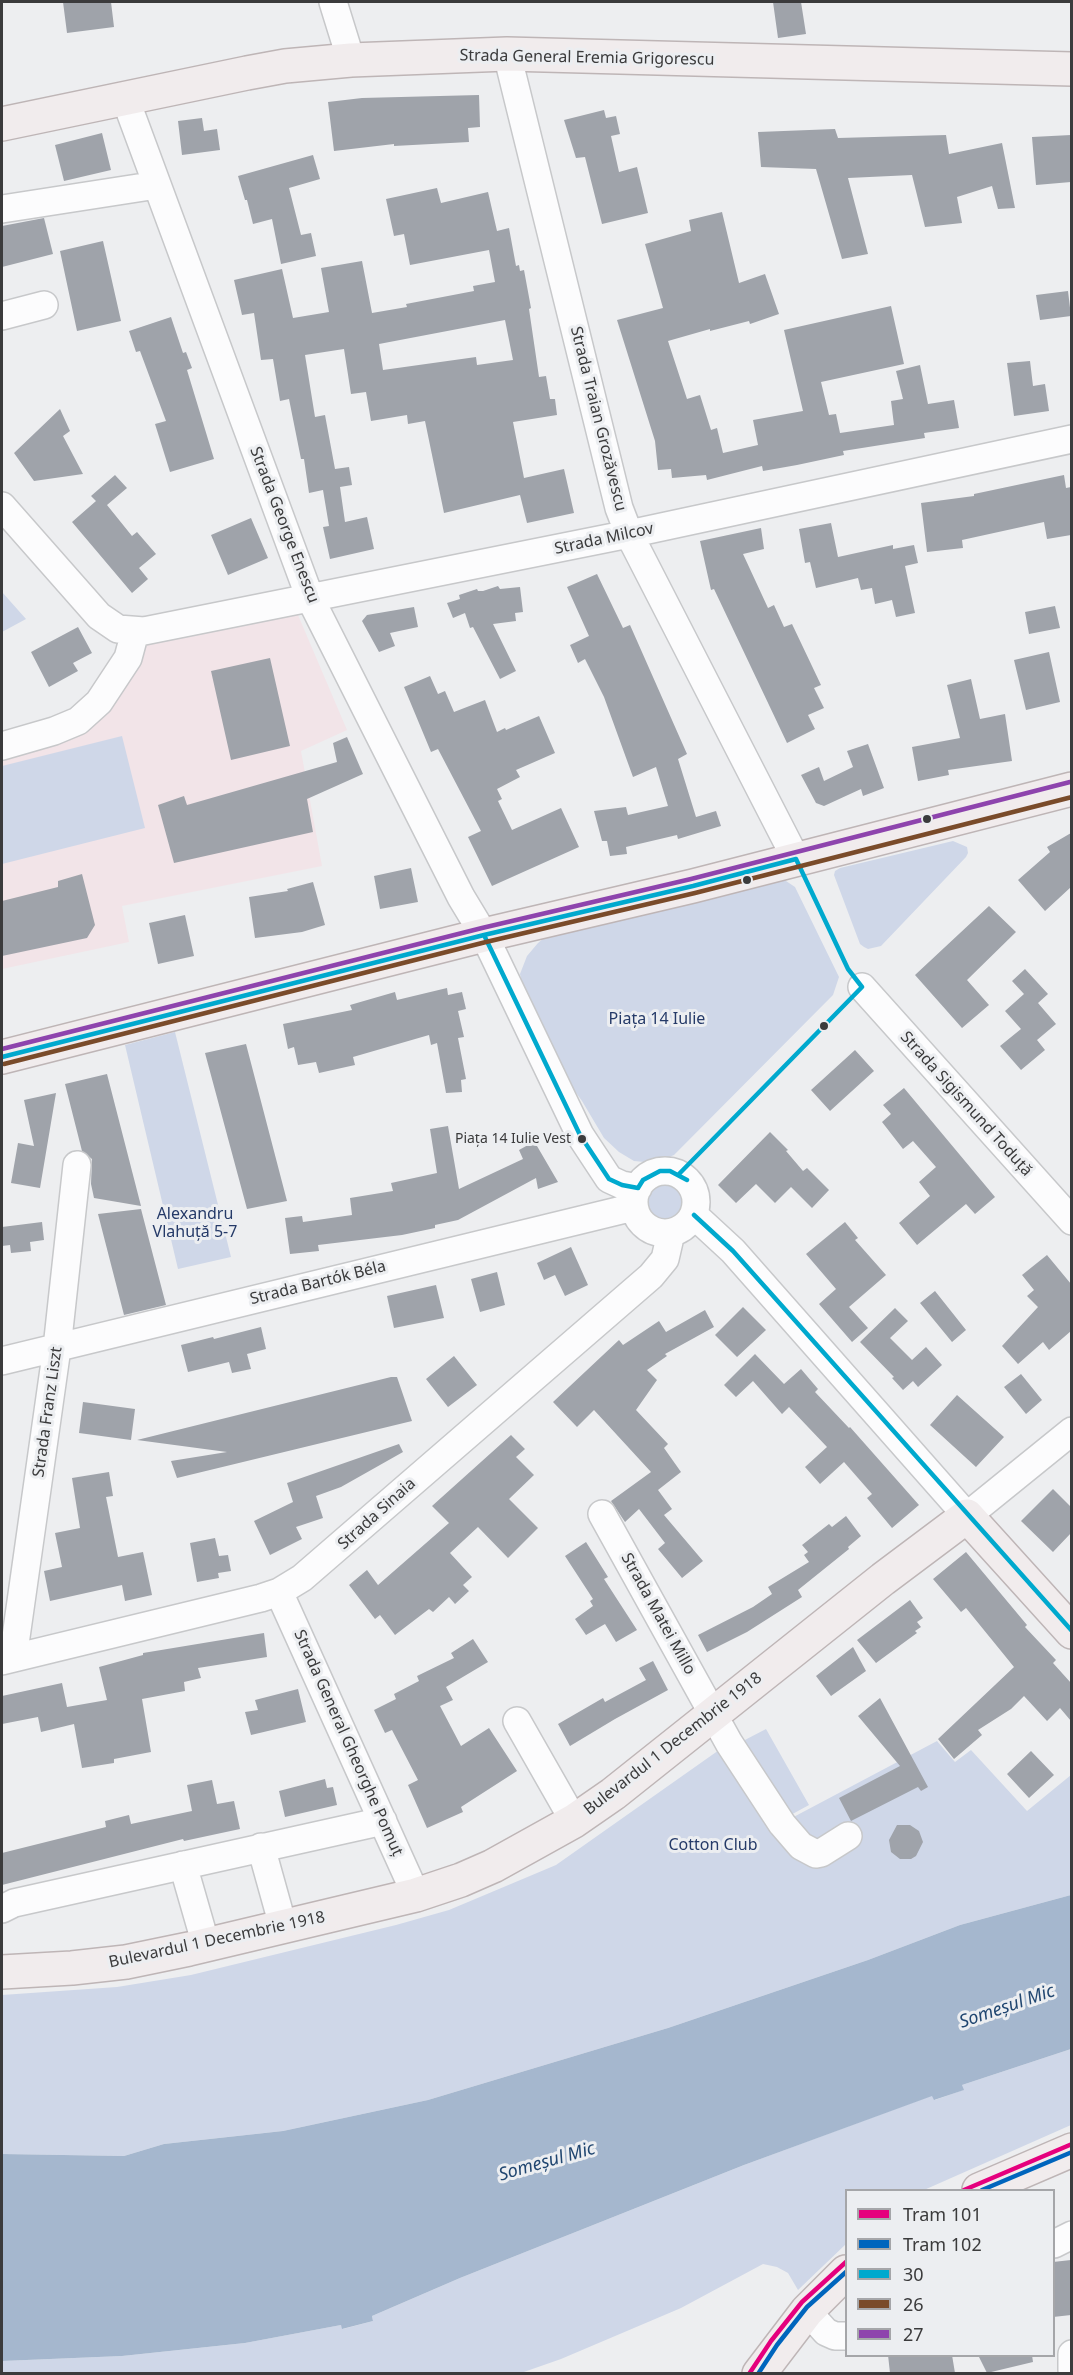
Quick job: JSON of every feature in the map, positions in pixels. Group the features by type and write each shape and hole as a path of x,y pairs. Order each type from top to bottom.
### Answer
{"main road":[{"name":"Strada General Eremia Grigorescu","path":"2,124 285,66 351,60 507,54 1071,69"},
{"path":"2,1057 484,935 693,886 1058,792"},
{"path":"967,1516 1071,1632"},
{"name":"Bulevardul 1 Decembrie 1918","path":"2,1972 126,1962 206,1945 416,1894 461,1880 493,1866 574,1821 613,1794 967,1516"},
{"path":"981,2189 1071,2151"},
{"path":"759,2373 782,2359 807,2311 845,2273"}],"street":[{"path":"333,2 351,60"},
{"name":"Strada Traian Grozăvescu","path":"507,54 619,508 629,534 796,859"},
{"name":"Strada George Enescu","path":"125,98 310,598 461,897 484,935"},
{"path":"2,209 157,185"},
{"path":"2,316 44,305"},
{"name":"Strada Milcov","path":"135,632 158,630 629,534 1071,439"},
{"path":"2,506 99,616 118,629 135,632 128,658 99,702 78,721 54,731 2,746"},
{"path":"484,935 580,1135 609,1179 622,1185 636,1198"},
{"name":"Strada Sigismund Toduță","path":"862,987 1071,1221"},
{"name":"Strada Franz Liszt","path":"8,1660 57,1347 77,1165"},
{"path":"660,1171 679,1174 687,1180 696,1196 694,1215 681,1230 671,1233 652,1230 638,1217 636,1198 643,1180 660,1171"},
{"name":"Strada Bartók Béla","path":"2,1361 636,1198"},
{"path":"694,1215 733,1251 967,1516"},
{"name":"Strada Sinaia","path":"8,1660 279,1592 317,1567 632,1293 665,1259 671,1233"},
{"name":"Bulevardul 1 Decembrie 1918","path":"967,1516 1071,1431"},
{"name":"Strada Matei Millo","path":"602,1514 729,1743 782,1824 808,1851 821,1853 848,1836"},
{"name":"Strada General Gheorghe Pomuț","path":"279,1592 416,1894"},
{"path":"518,1721 574,1821"},
{"path":"2,1909 14,1903 383,1821"},
{"path":"261,1847 283,1926"},
{"path":"183,1865 206,1945"},
{"path":"1055,2243 1071,2235"},
{"path":"807,2311 826,2332 835,2336 845,2336"},
{"path":"1071,2354 1071,2370"}],"shaded area":[{"path":"295,608 347,730 301,751 322,866 122,906 129,942 2,969 2,755 56,742 140,640"}],"green space":[{"path":"2,592 26,619 2,632"},
{"path":"122,736 145,828 2,864 2,766"},
{"path":"953,841 967,847 966,857 881,946 868,949 860,944 834,875 835,871"},
{"name":"Piața 14 Iulie","path":"783,879 795,887 839,977 833,995 674,1155 655,1163 634,1161 619,1152 604,1138 582,1101 553,1061 529,1013 520,974 527,956 550,933"},
{"name":"Alexandru Vlahuță 5-7","path":"175,1032 231,1257 178,1269 125,1045"},
{"path":"661,1178 671,1178 686,1188 690,1202 686,1216 680,1222 671,1226 661,1226 646,1216 642,1207 642,1197 652,1182"},
{"path":"766,1729 809,1805 787,1817 741,1742"},
{"name":"Cotton Club","path":"937,1741 955,1762 971,1750 1027,1811 1071,1775 1071,1895 960,1925 868,1960 668,2028 428,2100 283,2131 164,2144 124,2156 2,2154 2,1995 117,1987 191,1975 449,1910 556,1865 729,1743 786,1821"},
{"path":"1071,2049 1071,2125 926,2189 845,2189 845,2245 798,2290 788,2273 777,2267 763,2264 681,2308 561,2359 521,2373 2,2374 2,2361 122,2356 245,2343 341,2325 343,2329 373,2321 372,2316 460,2278 744,2165 933,2095 935,2100 963,2090 962,2085"}],"water":[{"name":"Someșul Mic","path":"1071,1895 1071,2049 962,2085 964,2090 934,2100 932,2096 744,2165 460,2278 372,2316 373,2321 342,2329 341,2325 245,2343 122,2356 2,2361 2,2154 124,2156 164,2144 283,2131 428,2100 668,2028 868,1960 960,1925"}],"building":[{"path":"63,2 111,2 114,27 67,33"},
{"path":"773,2 801,2 806,34 778,38"},
{"path":"479,95 480,127 468,128 469,142 394,146 394,144 334,151 328,102 362,98"},
{"path":"604,110 606,118 616,116 620,134 611,136 619,172 637,167 648,213 602,224 585,157 576,158 564,120"},
{"path":"202,118 204,131 217,129 220,150 182,155 178,121"},
{"path":"835,129 838,138 946,135 949,154 1002,143 1015,208 998,209 992,186 957,197 962,223 925,227 912,175 848,178 868,254 842,259 816,169 761,167 758,132"},
{"path":"102,133 111,170 64,181 55,145"},
{"path":"1071,135 1071,182 1036,185 1032,137"},
{"path":"313,155 320,179 289,188 301,235 311,233 316,256 281,264 272,219 253,224 238,176"},
{"path":"437,188 441,203 488,192 497,231 509,228 516,266 519,265 520,271 524,270 539,377 546,376 550,399 555,399 557,415 513,422 524,478 564,469 574,513 527,523 520,495 444,513 425,421 408,424 407,415 371,421 366,392 351,394 344,349 305,355 315,417 325,415 335,469 349,467 352,485 340,487 345,522 367,517 374,549 330,559 323,527 329,526 323,490 309,493 304,459 301,459 289,399 280,401 273,359 261,360 254,313 242,315 234,280 282,269 293,318 329,312 321,268 362,261 372,313 474,291 473,286 495,282 489,250 410,265 404,234 394,236 386,199","holes":["505,320 513,360 477,365 476,357 383,370 379,344"]},
{"path":"722,212 739,283 765,274 779,314 750,324 749,321 710,331 710,329 668,341 687,399 700,395 711,430 717,428 723,453 758,445 753,420 803,411 784,330 891,306 904,364 821,382 829,415 836,414 840,433 894,425 891,401 903,399 896,371 920,365 928,404 954,400 959,428 924,433 925,438 843,451 844,455 797,465 763,471 762,466 707,480 706,475 672,478 671,469 658,470 655,441 617,320 663,308 645,244 691,231 689,220"},
{"path":"44,218 53,254 2,267 2,226"},
{"path":"103,241 121,321 77,331 60,251"},
{"path":"1068,291 1071,316 1040,320 1036,295"},
{"path":"171,317 183,353 186,352 192,368 187,370 214,459 170,472 155,424 166,421 140,351 136,352 129,331"},
{"path":"1030,361 1033,386 1045,384 1049,411 1014,416 1007,363"},
{"path":"60,409 70,431 63,436 83,474 34,481 14,453"},
{"path":"115,475 127,488 107,505 132,536 137,532 156,554 139,568 148,579 132,593 72,522 96,501 91,496"},
{"path":"1064,475 1066,488 1071,487 1071,535 1047,539 1044,522 962,540 963,548 927,552 921,503 974,496 974,494"},
{"path":"251,518 268,558 228,575 211,535"},
{"path":"831,523 838,557 893,545 893,549 914,545 918,563 905,566 915,613 896,617 892,600 875,604 872,588 861,590 858,578 816,588 810,562 805,563 799,529"},
{"path":"761,528 764,549 743,554 768,608 774,605 784,627 792,624 821,685 814,688 824,708 808,715 815,729 787,743 714,589 711,590 700,541"},
{"path":"597,574 623,628 630,625 687,754 678,759 696,817 716,811 721,826 678,839 677,835 626,847 627,854 610,856 607,841 602,841 594,811 626,807 628,815 668,806 656,767 633,777 604,697 585,659 578,663 570,645 589,636 567,587"},
{"path":"498,586 500,589 520,587 523,612 515,613 516,621 493,624 516,671 500,679 473,627 470,628 465,613 453,618 447,603 460,599 459,595 477,589 483,591"},
{"path":"1055,606 1060,628 1029,634 1025,612"},
{"path":"414,607 418,627 390,633 395,646 379,652 362,621 367,615"},
{"path":"78,627 92,653 73,663 78,671 49,687 31,652"},
{"path":"1049,652 1060,702 1026,710 1014,660"},
{"path":"270,658 290,746 231,760 211,671"},
{"path":"430,676 438,694 445,691 454,712 485,700 497,732 539,716 555,753 516,770 520,777 497,789 502,799 498,801 512,830 561,808 579,847 492,886 468,837 481,831 438,749 431,752 404,687"},
{"path":"971,679 980,719 1005,714 1012,761 948,770 949,775 918,781 912,747 960,738 947,685"},
{"path":"347,737 363,774 307,799 313,832 174,863 158,805 184,796 187,805 337,762 333,743"},
{"path":"868,744 884,788 863,796 861,789 824,806 816,803 801,775 819,767 824,781 853,767 847,751"},
{"path":"1071,833 1071,887 1045,911 1018,880 1050,852 1047,847"},
{"path":"411,868 418,902 380,909 374,876"},
{"path":"82,874 95,925 87,938 2,956 2,901 58,887 58,881"},
{"path":"313,882 325,925 302,932 255,938 249,897 288,891 287,889"},
{"path":"989,906 1016,932 967,980 989,1005 962,1028 915,975"},
{"path":"185,915 194,956 158,964 149,923"},
{"path":"1025,969 1048,994 1038,1003 1056,1024 1037,1040 1045,1050 1021,1070 1000,1046 1021,1029 1005,1011 1024,994 1012,981"},
{"path":"447,988 448,995 462,992 466,1009 458,1011 464,1037 458,1038 466,1079 461,1080 462,1092 446,1093 437,1043 431,1045 429,1035 353,1057 355,1065 319,1073 316,1062 298,1065 294,1047 288,1049 283,1024 352,1010 350,1005 395,992 397,1000"},
{"path":"246,1044 287,1201 247,1209 205,1053"},
{"path":"855,1050 874,1071 830,1111 811,1090"},
{"path":"107,1074 141,1206 94,1198 91,1184 92,1159 82,1151 65,1084"},
{"path":"904,1088 995,1197 975,1214 966,1204 917,1245 899,1223 930,1196 919,1182 936,1167 913,1141 903,1149 882,1122 891,1114 883,1105"},
{"path":"56,1093 40,1188 11,1183 18,1143 34,1146 24,1100"},
{"path":"448,1126 459,1189 523,1159 519,1150 528,1145 525,1136 530,1134 558,1182 538,1189 536,1178 458,1220 435,1225 435,1228 402,1235 318,1245 319,1251 290,1254 285,1218 302,1216 303,1222 352,1215 350,1198 393,1191 391,1183 437,1173 430,1129"},
{"path":"770,1132 788,1150 786,1151 803,1171 807,1168 829,1190 812,1208 791,1187 775,1203 756,1184 736,1203 718,1185"},
{"path":"141,1209 166,1305 124,1315 98,1214"},
{"path":"42,1222 44,1240 30,1242 31,1251 11,1253 10,1245 2,1246 2,1227"},
{"path":"845,1222 858,1238 855,1240 886,1275 849,1307 868,1328 852,1342 819,1304 836,1289 806,1254"},
{"path":"571,1247 588,1285 565,1296 555,1275 544,1280 537,1263"},
{"path":"1047,1255 1071,1284 1071,1331 1049,1350 1043,1342 1018,1364 1002,1346 1038,1307 1027,1296 1034,1290 1022,1275"},
{"path":"497,1272 505,1305 480,1312 471,1279"},
{"path":"436,1285 444,1318 394,1328 387,1296"},
{"path":"935,1291 966,1330 952,1342 920,1303"},
{"path":"743,1307 766,1330 737,1357 715,1335"},
{"path":"895,1308 908,1321 890,1338 912,1360 926,1347 942,1365 918,1387 913,1381 903,1390 892,1378 894,1377 860,1342"},
{"path":"705,1310 714,1327 665,1354 667,1356 647,1370 657,1380 636,1410 668,1444 664,1448 681,1472 658,1490 672,1509 664,1515 703,1561 682,1578 658,1549 665,1543 639,1509 625,1522 611,1501 651,1472 594,1410 577,1427 553,1402 619,1340 623,1345 659,1321 666,1332"},
{"path":"261,1327 266,1349 247,1354 251,1369 232,1373 229,1362 188,1372 181,1345"},
{"path":"755,1354 784,1384 801,1369 818,1389 815,1392 850,1427 919,1505 892,1528 867,1498 872,1494 844,1462 820,1484 805,1467 827,1447 789,1407 782,1414 753,1381 736,1397 724,1385"},
{"path":"454,1356 477,1385 448,1407 426,1379"},
{"path":"1021,1374 1042,1400 1026,1414 1004,1387"},
{"path":"397,1377 412,1421 177,1478 171,1461 227,1452 137,1440"},
{"path":"957,1395 1004,1437 976,1467 930,1425"},
{"path":"83,1402 135,1409 131,1440 79,1433"},
{"path":"511,1435 525,1449 516,1457 534,1475 509,1499 538,1528 508,1558 478,1527 450,1553 472,1577 463,1585 469,1591 455,1604 449,1597 433,1612 429,1609 395,1635 380,1615 375,1619 349,1585 367,1570 378,1585 449,1523 432,1506"},
{"path":"399,1444 403,1452 341,1487 316,1496 323,1518 296,1527 302,1539 270,1555 254,1521 293,1502 287,1483"},
{"path":"109,1472 113,1496 106,1497 118,1557 143,1552 152,1595 125,1601 122,1585 50,1601 44,1571 62,1567 55,1533 80,1528 72,1478"},
{"path":"1053,1489 1071,1507 1071,1533 1053,1552 1021,1521"},
{"path":"846,1516 861,1536 848,1547 849,1549 798,1590 802,1597 747,1632 707,1652 698,1635 753,1607 772,1594 768,1587 809,1562 804,1555 808,1552 802,1545 829,1524 832,1527"},
{"path":"215,1538 219,1556 228,1555 231,1571 218,1573 219,1578 197,1582 190,1543"},
{"path":"586,1542 608,1577 604,1579 637,1630 616,1642 605,1624 586,1635 575,1619 593,1606 590,1601 593,1599 565,1556"},
{"path":"966,1552 1027,1625 1025,1627 1056,1660 1053,1663 1071,1683 1071,1721 1060,1708 1047,1721 1024,1696 1011,1709 978,1730 982,1735 954,1759 938,1739 1014,1667 966,1608 961,1612 933,1579"},
{"path":"910,1600 923,1618 917,1622 921,1627 915,1631 917,1633 876,1663 857,1640"},
{"path":"264,1633 267,1657 198,1668 201,1678 184,1682 185,1691 142,1699 151,1752 114,1759 114,1763 82,1768 74,1724 41,1732 38,1717 2,1724 2,1696 62,1683 67,1707 107,1700 99,1667 143,1655 143,1653"},
{"path":"473,1639 488,1662 446,1687 453,1700 440,1706 461,1746 489,1728 517,1771 461,1807 463,1812 427,1828 408,1785 418,1780 392,1730 385,1733 374,1710 396,1699 394,1694 419,1681 417,1676 454,1658 451,1653"},
{"path":"853,1647 866,1671 831,1696 816,1676"},
{"path":"653,1661 668,1690 570,1746 558,1724 603,1698 605,1702 646,1680 639,1668"},
{"path":"298,1689 306,1722 251,1735 245,1712 258,1710 255,1700"},
{"path":"880,1698 928,1787 921,1791 918,1787 851,1821 839,1798 900,1766 858,1716"},
{"path":"1031,1751 1054,1775 1029,1798 1007,1774"},
{"path":"325,1779 327,1788 333,1787 337,1805 285,1817 279,1791"},
{"path":"212,1780 217,1804 234,1801 240,1829 184,1841 183,1839 2,1885 2,1853 106,1827 105,1821 129,1815 131,1824 192,1811 187,1785"},
{"path":"897,1825 910,1825 919,1831 923,1842 916,1856 911,1859 900,1859 891,1852 889,1840"},
{"path":"1071,2260 1071,2315 1055,2317 1055,2262"},
{"path":"888,2357 952,2357 955,2373 890,2373"},
{"path":"979,2357 1032,2357 1033,2362 987,2373"}],"tram line":[{"name":"101","path":"966,2189 1072,2144"},
{"name":"102","path":"984,2189 1072,2152"},
{"name":"101","path":"749,2374 771,2341 802,2302 845,2263"},
{"name":"102","path":"758,2374 807,2307 845,2273"}],"transit line":[{"name":"27","path":"2,1049 482,928 691,879 1070,782"},
{"name":"26","path":"4,1064 1072,797"},
{"name":"30","path":"2,1057 796,859 848,969 862,987 679,1174"},
{"name":"30","path":"484,935 580,1135 609,1179 622,1185 638,1188"},
{"name":"30","path":"638,1188 643,1180 660,1171 670,1171 687,1180"},
{"name":"30","path":"694,1215 733,1251 1072,1631"}],"place":[{"name":"Piața 14 Iulie Vest","path":"582,1139"}]}
